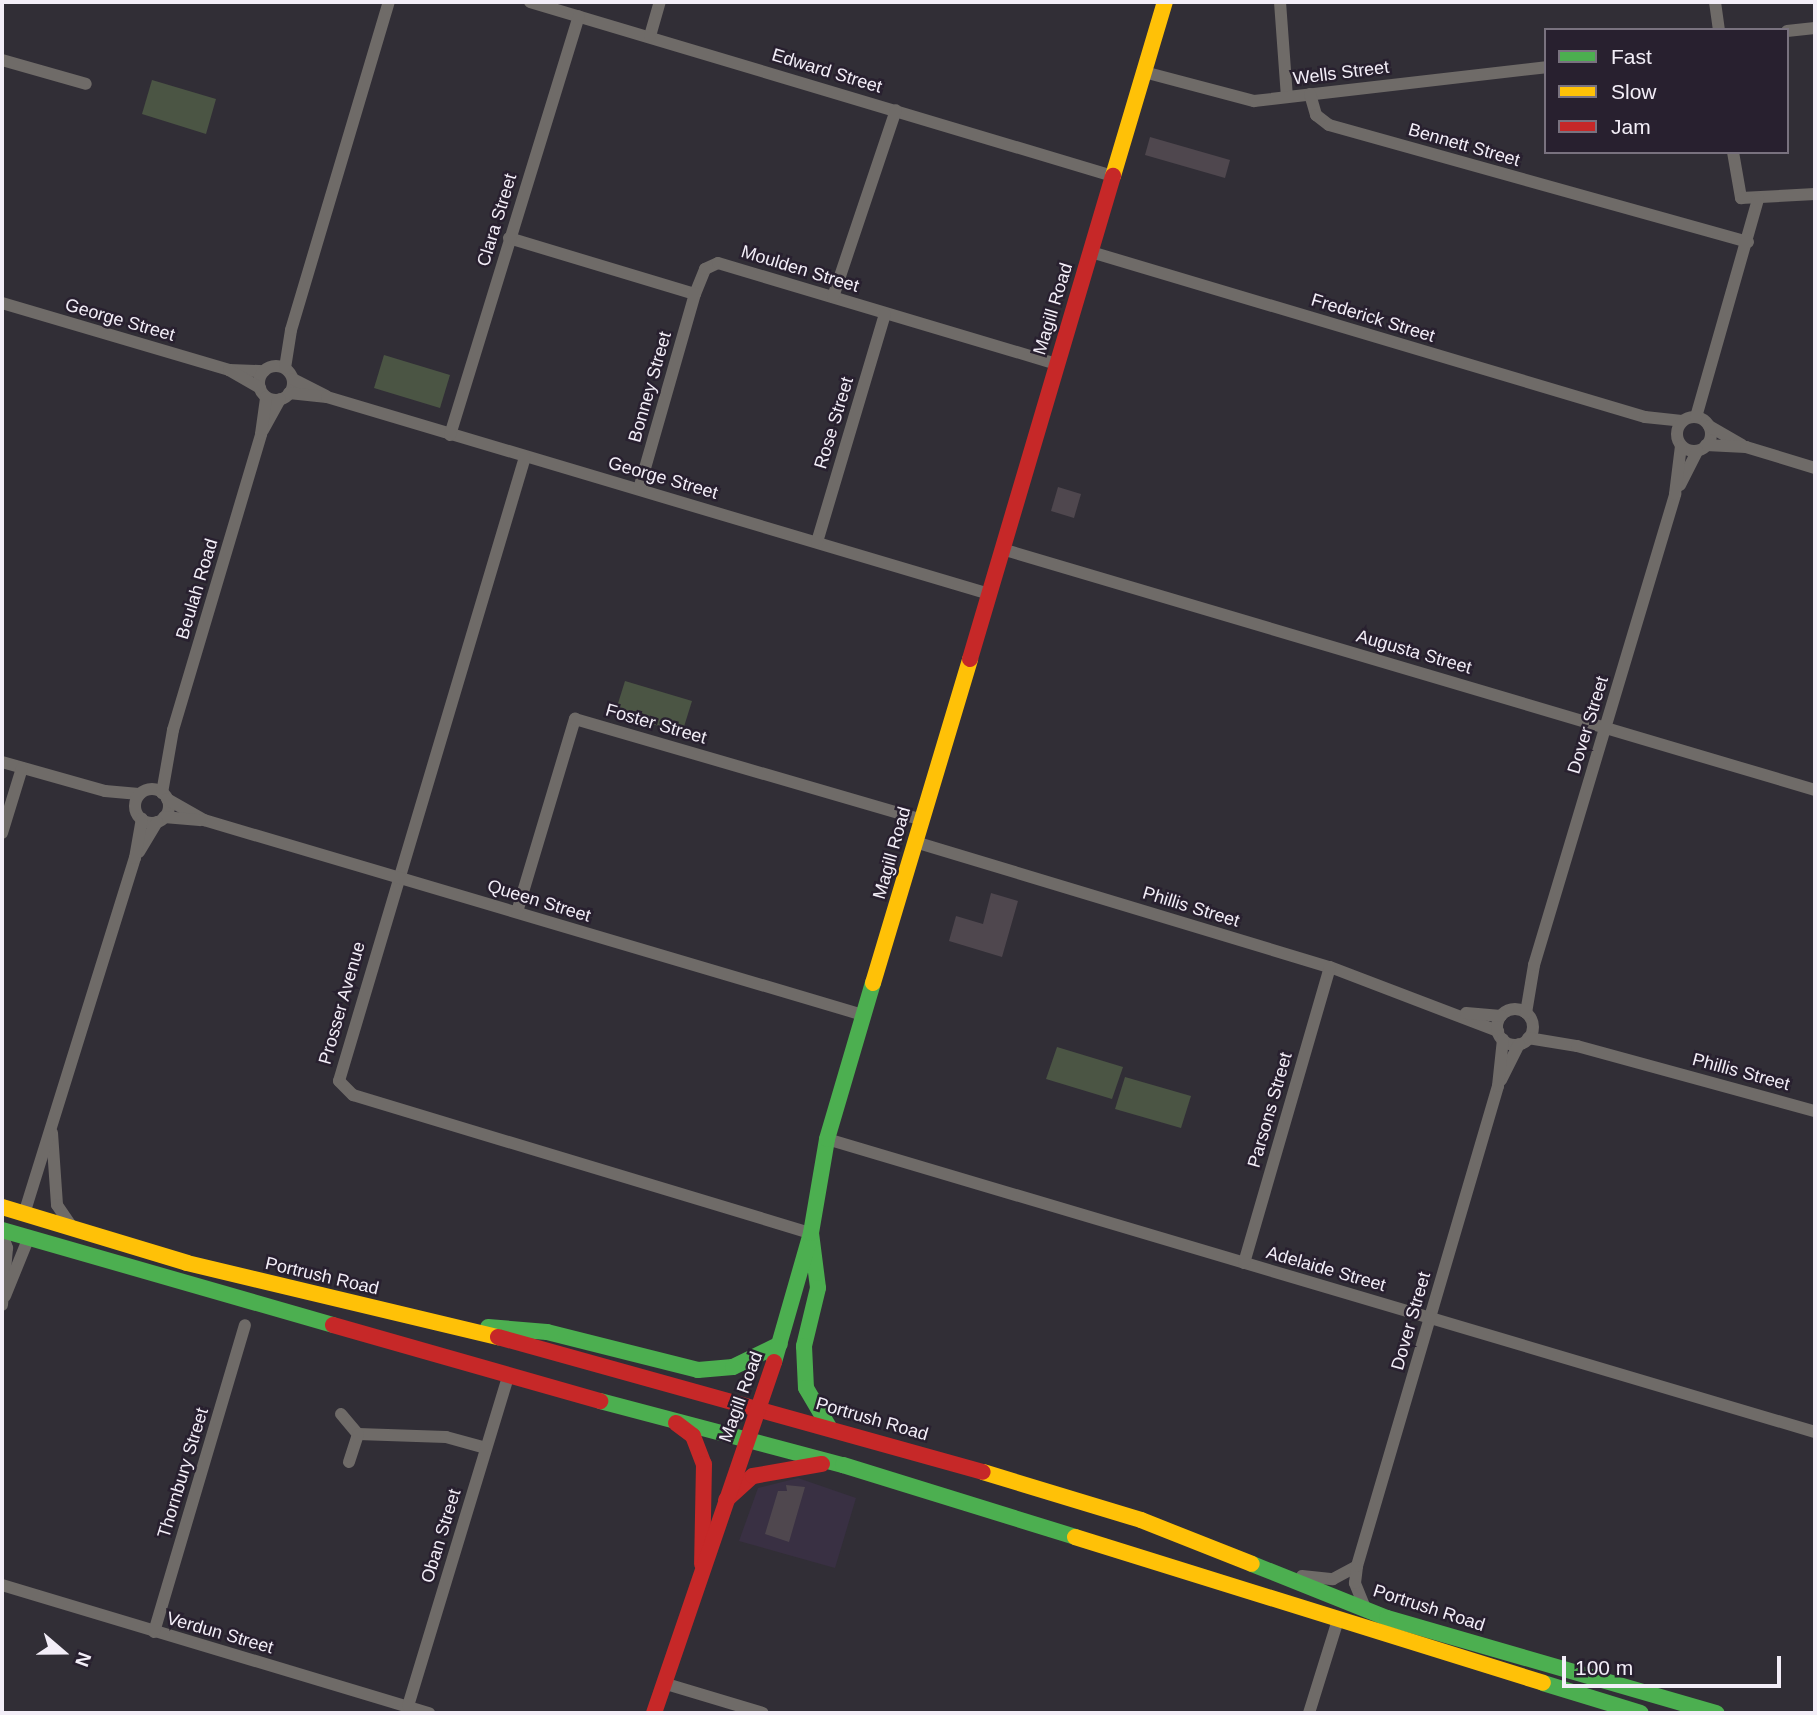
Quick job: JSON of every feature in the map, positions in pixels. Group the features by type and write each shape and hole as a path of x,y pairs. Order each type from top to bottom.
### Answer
{"main road":[{"name":"Magill Road","path":"654,1713 722,1504 780,1344 811,1233 827,1139 1165,2"},
{"name":"Portrush Road","path":"2,1207 187,1263 455,1325 758,1407 1070,1497 1288,1574 1387,1618 1717,1713"},
{"path":"24,1214 45,1231 151,1262 185,1282"},
{"path":"2,1217 29,1237"},
{"path":"2,1232 29,1237 508,1376 834,1463 1047,1526 1337,1623 1641,1713"},
{"path":"811,1233 818,1288 804,1346 806,1388 829,1427"},
{"path":"455,1325 547,1332 698,1370 733,1367 780,1344"},
{"path":"675,1421 694,1436 704,1464 702,1564"},
{"path":"722,1504 753,1476 834,1463"},
{"path":"1233,1554 1323,1606 1337,1623"},
{"path":"1337,1623 1387,1618"}],"street":[{"path":"278,371 386,18 388,2"},
{"path":"386,18 395,2"},
{"name":"Edward Street","path":"530,2 1113,176"},
{"path":"650,36 660,2"},
{"path":"1280,2 1287,97"},
{"path":"1715,2 1719,28"},
{"name":"Clara Street","path":"450,435 579,16"},
{"path":"1789,32 1815,28"},
{"path":"2,60 86,83"},
{"name":"Wells Street","path":"1144,72 1243,101 1544,67"},
{"name":"Bennett Street","path":"1310,94 1315,115 1329,125 1748,242"},
{"path":"833,297 896,110"},
{"path":"1733,154 1738,195 1758,199 1815,194"},
{"path":"1696,417 1748,242 1758,199"},
{"path":"509,238 695,294"},
{"name":"Frederick Street","path":"1090,252 1645,417 1682,421"},
{"name":"Moulden Street","path":"695,294 705,269 718,264 1057,364"},
{"name":"Bonney Street","path":"639,489 695,294"},
{"name":"George Street","path":"2,303 229,370 278,371 327,397 989,594"},
{"name":"Rose Street","path":"817,542 885,314"},
{"name":"George Street","path":"229,370 263,393 327,397"},
{"name":"Beulah Road","path":"155,793 261,433 263,393 278,371"},
{"name":"Beulah Road","path":"261,433 285,396 278,371"},
{"name":"Frederick Street","path":"1645,417 1678,441 1702,448"},
{"path":"1682,421 1696,417 1746,447 1815,468"},
{"name":"Dover Street","path":"1520,1011 1675,494 1682,421"},
{"name":"Dover Street","path":"1675,494 1702,448 1710,426"},
{"path":"1702,448 1746,447"},
{"name":"Prosser Avenue","path":"525,457 338,1075 347,1091 811,1233"},
{"name":"Augusta Street","path":"1002,549 1815,790"},
{"name":"Foster Street","path":"517,912 575,719 922,820"},
{"name":"Queen Street","path":"2,762 105,791 155,793 204,820 863,1015"},
{"path":"2,833 22,768"},
{"name":"Queen Street","path":"105,791 135,808"},
{"path":"24,1214 40,1151 52,1133 135,858 142,820 135,808 155,793 160,820 135,858"},
{"name":"Queen Street","path":"142,820 204,820"},
{"name":"Phillis Street","path":"915,842 1330,967 1456,1012 1500,1035 1527,1036 1577,1046 1815,1111"},
{"name":"Parsons Street","path":"1244,1263 1330,967"},
{"path":"1501,1016 1520,1011 1527,1036"},
{"name":"Phillis Street","path":"1456,1012 1501,1016"},
{"name":"Dover Street","path":"1365,1608 1355,1583 1357,1566 1497,1086 1501,1016"},
{"name":"Dover Street","path":"1497,1086 1527,1036"},
{"path":"52,1133 57,1205 73,1228"},
{"name":"Adelaide Street","path":"827,1139 1815,1432"},
{"path":"2,1232 7,1248 2,1302"},
{"path":"2,1302 29,1237"},
{"name":"Thornbury Street","path":"154,1632 245,1325"},
{"name":"Oban Street","path":"408,1706 508,1376"},
{"path":"341,1414 358,1434 446,1437 486,1448"},
{"path":"349,1462 358,1434"},
{"path":"1288,1574 1333,1579 1357,1566"},
{"name":"Verdun Street","path":"2,1585 429,1713"},
{"path":"1309,1713 1337,1623"},
{"path":"663,1683 763,1713"}],"shaded area":[{"path":"798,1478 856,1498 835,1568 739,1541 758,1488"}],"green space":[{"path":"152,80 216,99 206,134 142,114"},
{"path":"384,355 450,375 440,408 374,388"},
{"path":"625,681 692,701 682,733 615,713"},
{"path":"1057,1047 1123,1067 1112,1099 1046,1079"},
{"path":"1125,1077 1191,1096 1181,1128 1115,1109"}],"building":[{"path":"1150,137 1230,160 1225,178 1145,155"},
{"path":"1058,487 1081,494 1074,518 1051,511"},
{"path":"991,893 1018,901 1002,957 949,941 956,916 983,924"},
{"path":"786,1485 805,1487 789,1542 765,1534 778,1491 787,1491"}],"traffic: fast":[{"path":"774,1362 811,1233 827,1139 873,983"},
{"path":"2,1230 333,1325"},
{"path":"811,1233 818,1288 804,1346 806,1388 829,1427"},
{"path":"488,1327 547,1332 698,1370 733,1367 780,1344"},
{"path":"600,1401 843,1465 1075,1537"},
{"path":"1252,1564 1387,1618 1717,1713"},
{"path":"1543,1683 1641,1713"}],"traffic: slow":[{"path":"1113,176 1165,2"},
{"path":"873,983 970,659"},
{"path":"2,1207 187,1263 498,1337"},
{"path":"983,1472 1141,1520 1252,1564"},
{"path":"1075,1537 1543,1683"}],"traffic: jam":[{"path":"970,659 1113,176"},
{"path":"333,1325 600,1401"},
{"path":"498,1337 983,1472"},
{"path":"654,1713 774,1362"},
{"path":"676,1423 693,1436 704,1464 702,1564"},
{"path":"726,1500 753,1476 822,1464"}]}
